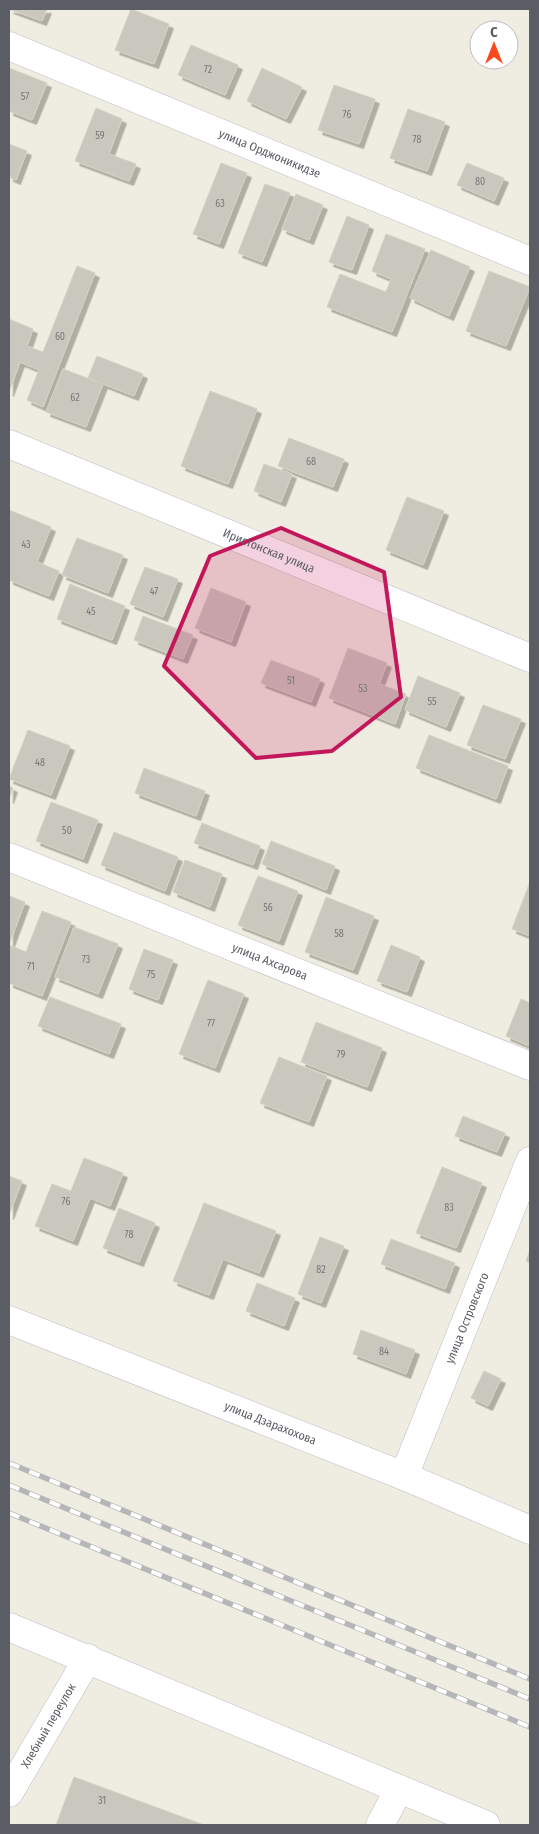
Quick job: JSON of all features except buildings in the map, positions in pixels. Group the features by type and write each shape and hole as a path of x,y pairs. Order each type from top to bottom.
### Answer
{"street":[{"name":"улица Орджоникидзе","path":"9,46 530,261"},
{"name":"Иристонская улица","path":"9,444 530,658"},
{"name":"улица Ахсарова","path":"9,857 530,1066"},
{"name":"улица Островского","path":"404,1476 530,1161"},
{"name":"улица Дзарахохова","path":"9,1320 404,1476 530,1530"},
{"path":"9,1627 88,1658 486,1825"},
{"name":"Хлебный переулок","path":"9,1793 88,1658"},
{"path":"380,1825 399,1789"}],"highlighted area":[{"path":"281,528 384,572 401,697 332,751 256,758 164,666 210,556"}],"railway":[{"path":"9,1463 530,1679"},
{"path":"9,1485 530,1699"},
{"path":"9,1513 530,1727"}]}
